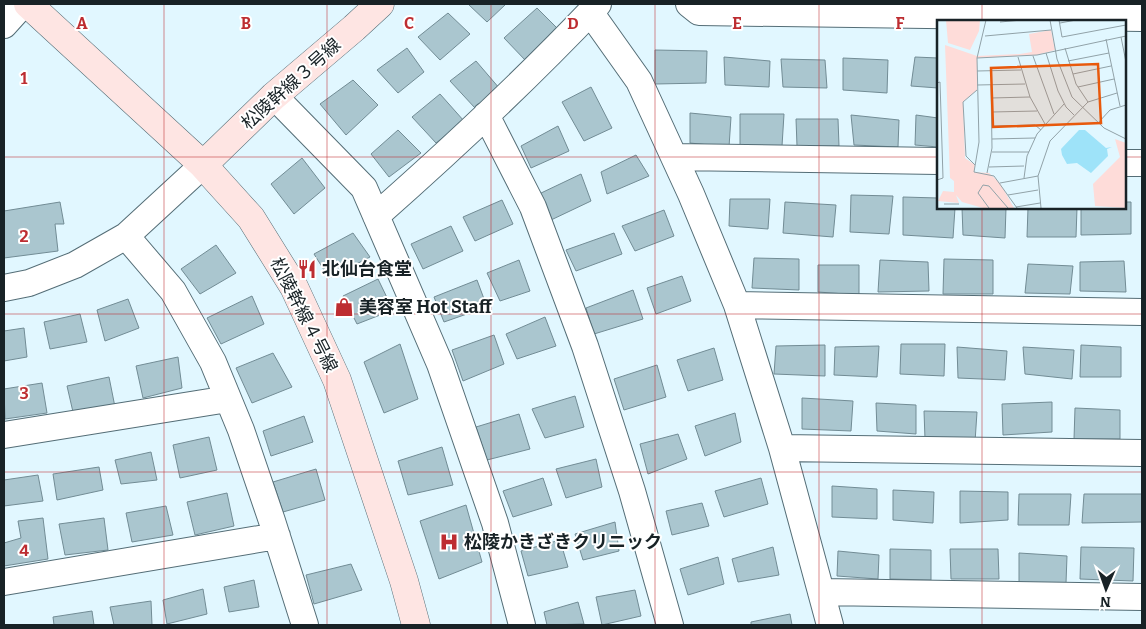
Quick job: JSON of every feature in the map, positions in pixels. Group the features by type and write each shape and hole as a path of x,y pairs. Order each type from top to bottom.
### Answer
{"street":[{"path":"4,24 23,4"},
{"name":"松陵幹線４号線","path":"28,4 202,165 251,218 294,287 337,380 404,581 416,625"},
{"name":"松陵幹線３号線","path":"202,165 274,96 380,4"},
{"path":"690,4 699,12 1142,18"},
{"path":"376,216 448,152 545,59 594,8 639,81 691,194 736,305 782,448 830,625"},
{"path":"274,96 364,188 440,364 495,523 522,625"},
{"path":"486,115 533,207 585,346 632,491 670,625"},
{"path":"674,157 937,161"},
{"path":"1126,163 1142,164"},
{"path":"4,288 29,283 75,265 126,236 202,165"},
{"path":"126,236 173,291 212,362 241,430 305,625"},
{"path":"736,305 1142,312"},
{"path":"4,435 228,399"},
{"path":"782,448 1142,453"},
{"path":"4,582 277,536"},
{"path":"821,592 1142,597"}],"building":[{"path":"468,4 506,4 487,22"},
{"path":"537,8 558,29 526,61 504,38"},
{"path":"448,13 470,34 440,60 418,37"},
{"path":"407,48 424,72 398,93 377,70"},
{"path":"655,50 707,51 706,83 655,84"},
{"path":"724,57 770,61 769,87 725,85"},
{"path":"915,57 937,58 937,88 911,86"},
{"path":"843,58 888,60 887,93 843,90"},
{"path":"781,59 825,60 827,88 783,87"},
{"path":"476,61 500,89 475,108 450,81"},
{"path":"353,80 378,105 346,135 320,104"},
{"path":"591,87 612,128 584,141 562,102"},
{"path":"440,94 464,121 436,143 412,117"},
{"path":"690,113 731,117 729,147 690,143"},
{"path":"740,114 784,114 782,146 740,146"},
{"path":"851,115 899,120 898,147 854,145"},
{"path":"916,115 937,118 937,147 915,145"},
{"path":"796,119 838,119 839,146 797,146"},
{"path":"558,126 569,151 531,168 521,146"},
{"path":"398,130 421,153 389,177 371,154"},
{"path":"636,155 649,176 607,194 601,172"},
{"path":"302,158 325,188 294,214 271,184"},
{"path":"581,174 591,201 551,220 539,194"},
{"path":"851,195 893,196 889,234 850,232"},
{"path":"903,197 937,198 937,209 955,209 953,238 903,235"},
{"path":"730,199 770,199 768,229 729,226"},
{"path":"502,200 513,224 475,241 463,217"},
{"path":"60,202 64,224 55,224 58,251 4,258 4,211"},
{"path":"785,202 836,205 833,237 783,233"},
{"path":"1126,202 1131,202 1131,234 1081,235 1081,209 1126,209"},
{"path":"962,209 1006,209 1005,238 963,235"},
{"path":"1028,209 1077,209 1076,237 1027,237"},
{"path":"664,210 674,236 635,251 622,226"},
{"path":"451,226 463,251 423,269 411,244"},
{"path":"353,233 370,257 329,278 314,254"},
{"path":"614,233 622,254 576,271 566,250"},
{"path":"216,245 236,273 200,294 181,269"},
{"path":"754,258 799,259 799,290 752,288"},
{"path":"944,259 993,260 993,294 943,294"},
{"path":"519,260 530,291 500,301 487,273"},
{"path":"880,260 928,262 929,291 878,292"},
{"path":"1124,261 1126,292 1080,291 1080,262"},
{"path":"1028,264 1073,266 1070,294 1025,293"},
{"path":"818,265 859,265 859,295 818,292"},
{"path":"682,276 691,301 656,314 647,288"},
{"path":"378,279 393,310 357,324 343,296"},
{"path":"477,280 487,307 444,322 434,297"},
{"path":"633,290 643,319 594,334 586,308"},
{"path":"252,296 264,324 221,344 207,318"},
{"path":"128,299 139,328 105,341 97,310"},
{"path":"80,314 87,342 50,349 44,322"},
{"path":"545,317 556,346 517,359 506,334"},
{"path":"24,328 27,357 4,361 4,331"},
{"path":"494,335 504,364 463,381 452,350"},
{"path":"400,344 418,399 384,413 364,362"},
{"path":"901,344 945,344 944,376 900,374"},
{"path":"825,345 825,376 774,374 776,346"},
{"path":"1081,345 1121,347 1121,377 1080,377"},
{"path":"879,346 877,377 834,375 835,347"},
{"path":"957,347 1007,351 1005,380 958,378"},
{"path":"1023,347 1074,350 1072,379 1025,374"},
{"path":"714,348 723,380 688,391 677,360"},
{"path":"273,353 292,387 252,403 236,368"},
{"path":"178,357 182,388 143,398 136,366"},
{"path":"657,365 666,397 624,410 614,379"},
{"path":"109,377 115,407 73,412 67,386"},
{"path":"42,383 47,413 5,419 4,389"},
{"path":"575,396 584,427 545,438 532,409"},
{"path":"802,398 853,401 851,431 802,429"},
{"path":"1052,402 1052,432 1003,435 1002,404"},
{"path":"876,403 916,405 916,434 877,431"},
{"path":"1075,408 1120,410 1120,439 1074,439"},
{"path":"924,411 977,412 975,442 925,439"},
{"path":"735,413 741,442 705,456 695,426"},
{"path":"519,414 530,449 487,460 476,427"},
{"path":"304,416 313,442 271,456 263,431"},
{"path":"678,434 687,459 648,474 640,444"},
{"path":"209,437 217,470 180,478 173,445"},
{"path":"442,447 453,485 408,495 398,461"},
{"path":"151,452 157,480 121,484 115,460"},
{"path":"596,459 602,487 566,498 556,469"},
{"path":"99,467 103,490 57,500 53,474"},
{"path":"316,469 325,500 283,512 273,482"},
{"path":"38,475 43,501 4,506 4,480"},
{"path":"543,478 552,505 513,517 503,491"},
{"path":"761,478 768,504 724,517 715,491"},
{"path":"832,486 877,489 877,519 832,517"},
{"path":"893,490 934,492 933,523 893,520"},
{"path":"960,491 1008,492 1008,520 960,523"},
{"path":"227,493 234,526 195,535 187,502"},
{"path":"1019,494 1071,494 1069,525 1018,525"},
{"path":"1084,494 1142,494 1142,522 1082,523"},
{"path":"702,503 709,526 672,535 666,511"},
{"path":"466,505 482,562 439,579 420,521"},
{"path":"166,506 173,535 132,542 126,513"},
{"path":"43,518 48,559 4,566 4,543 21,538 18,521"},
{"path":"104,518 108,550 65,555 59,524"},
{"path":"615,522 619,551 583,560 575,534"},
{"path":"560,540 568,567 528,576 521,551"},
{"path":"773,547 779,575 738,582 732,559"},
{"path":"1081,547 1134,548 1133,581 1080,579"},
{"path":"890,549 931,550 931,580 890,579"},
{"path":"950,549 998,549 999,579 951,579"},
{"path":"838,551 879,555 878,579 837,576"},
{"path":"1019,553 1067,556 1066,583 1019,583"},
{"path":"718,557 724,584 688,595 680,569"},
{"path":"351,564 362,590 314,604 306,575"},
{"path":"254,580 259,607 229,612 224,587"},
{"path":"203,589 207,614 167,624 163,600"},
{"path":"635,590 641,616 602,625 596,597"},
{"path":"151,601 152,625 114,625 110,607"},
{"path":"578,602 584,624 547,625 544,612"},
{"path":"92,611 94,625 54,625 53,617"},
{"path":"790,614 792,625 751,625 751,622"}],"place":[{"name":"北仙台食堂","path":"307,269"},
{"name":"美容室 Hot Staff","path":"344,307"},
{"name":"松陵かきざきクリニック","path":"449,542"}]}
